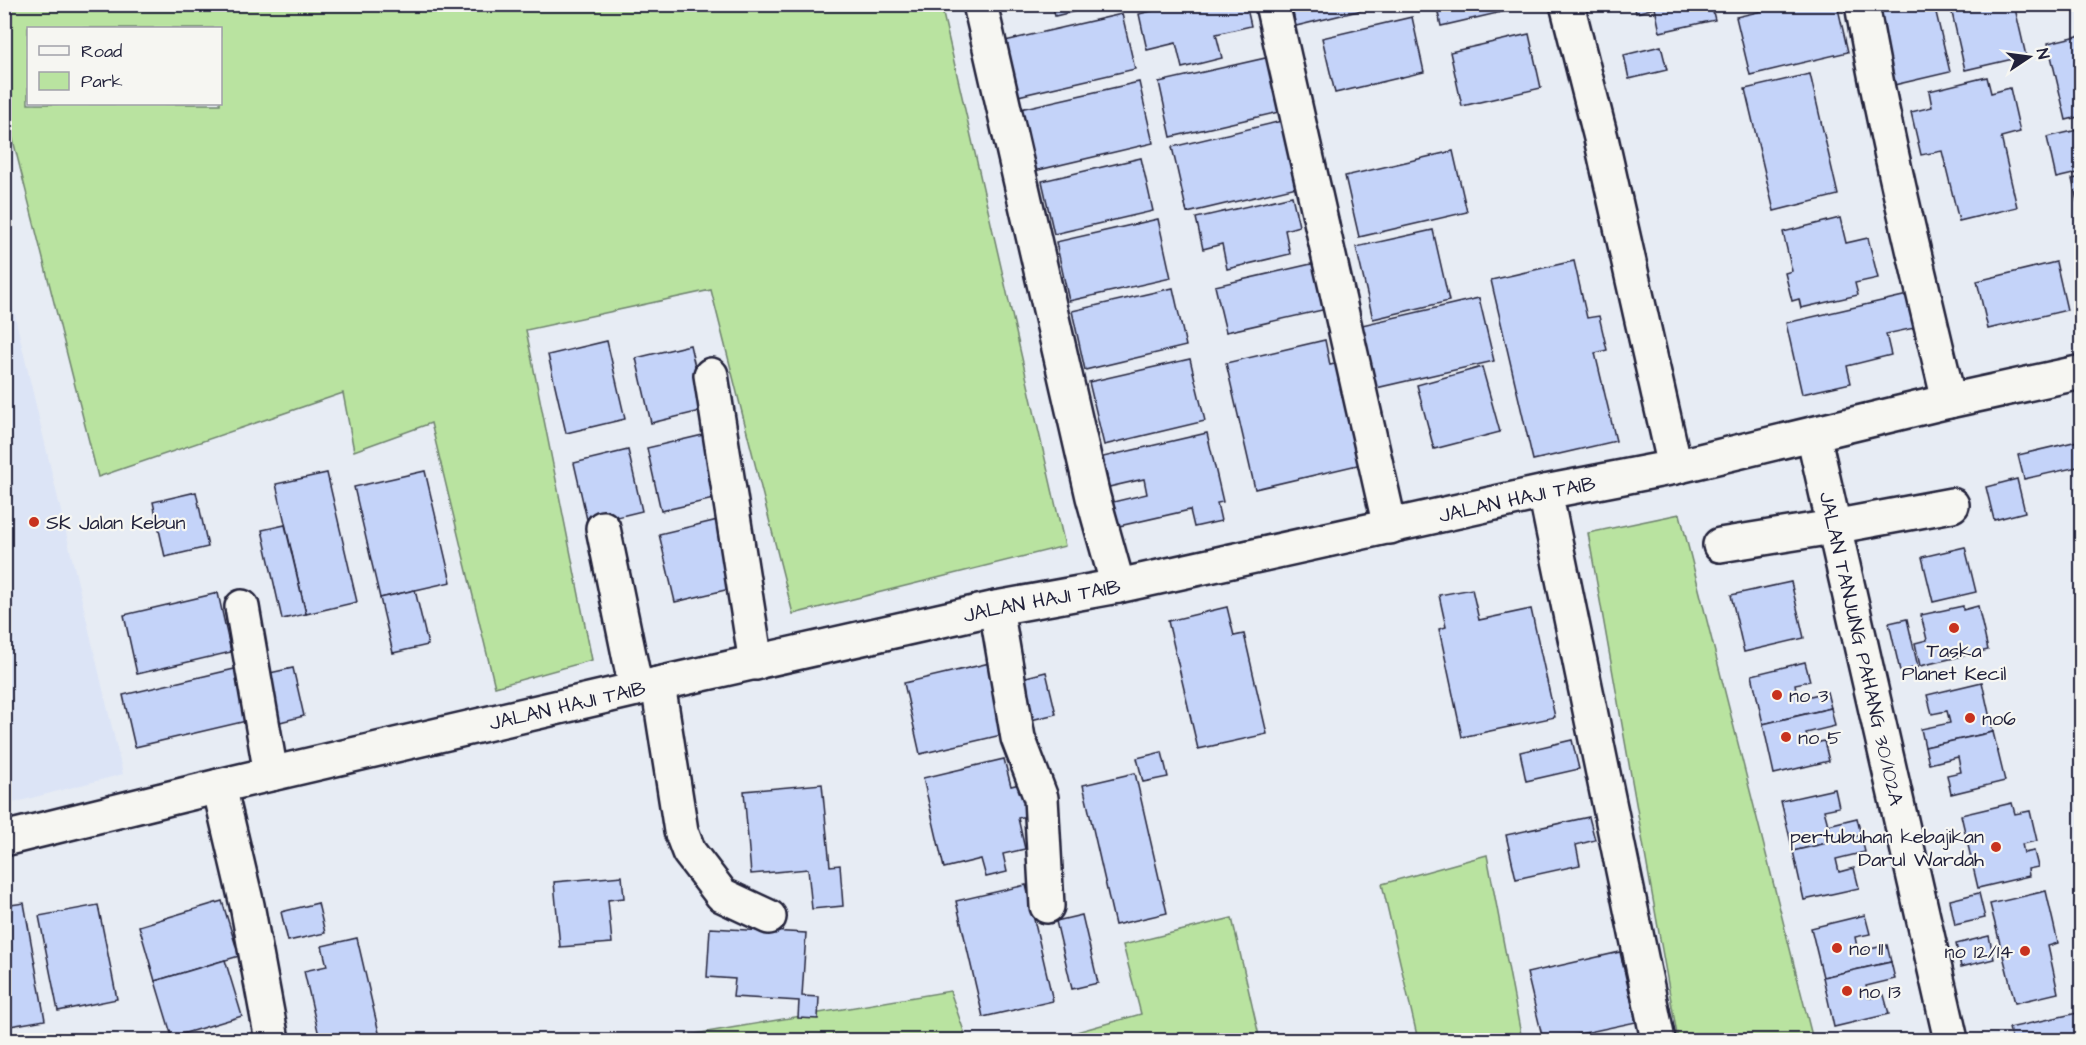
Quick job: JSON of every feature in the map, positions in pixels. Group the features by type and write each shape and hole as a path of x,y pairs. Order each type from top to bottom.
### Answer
{"street":[{"path":"980,4 1093,497 1118,585"},
{"path":"1272,4 1390,527"},
{"path":"1567,4 1603,149 1675,466"},
{"path":"1862,4 1890,152 1949,401"},
{"name":"JALAN HAJI TAIB","path":"4,839 647,686 996,608 1118,585 1675,466 2082,372"},
{"path":"711,375 756,663"},
{"name":"JALAN TANJUNG PAHANG 30/102A","path":"1813,434 1951,1041"},
{"path":"1545,492 1658,1041"},
{"path":"1720,545 1952,505"},
{"path":"603,528 647,686 681,831 689,852 722,895 770,917"},
{"path":"242,607 271,774"},
{"path":"996,608 1018,738 1041,798 1047,906"},
{"path":"219,786 248,905 272,1041"}],"shaded area":[{"name":"SK Jalan Kebun","path":"4,270 123,774 5,805 4,805"}],"green space":[{"path":"5,4 941,5 1065,546 793,614 711,290 526,330 592,660 495,687 431,423 354,451 343,393 98,477 11,132 5,124"},
{"path":"1680,514 1813,1040 1678,1040 1588,533"},
{"path":"1487,855 1522,1040 1418,1040 1382,884"},
{"path":"1232,918 1260,1040 1048,1040 1141,1014 1123,945"},
{"path":"950,991 967,1040 659,1040"}],"building":[{"path":"1052,4 1105,4 1055,16"},
{"path":"1180,4 1246,4 1251,26 1216,34 1222,58 1182,68 1176,43 1147,50 1139,14"},
{"path":"1291,4 1387,4 1296,26"},
{"path":"1436,4 1504,4 1506,11 1441,26"},
{"path":"1634,4 1711,4 1715,20 1660,32 1655,8 1636,13"},
{"path":"1792,4 1837,4 1848,52 1750,75 1736,17"},
{"path":"1875,4 1934,4 1950,72 1894,85"},
{"path":"1950,4 2014,4 2026,56 1965,70"},
{"path":"1122,14 1135,69 1018,96 1005,41"},
{"path":"1412,17 1424,72 1335,93 1322,38"},
{"path":"1529,34 1541,88 1462,106 1450,52"},
{"path":"2082,35 2082,116 2066,120 2048,43"},
{"path":"1661,46 1667,70 1629,79 1624,55"},
{"path":"1270,57 1283,111 1171,137 1159,82"},
{"path":"1810,74 1838,195 1774,211 1745,89"},
{"path":"1987,77 1991,93 2010,88 2020,132 2001,137 2017,207 1959,221 1942,151 1921,155 1911,112 1932,107 1929,91"},
{"path":"1139,82 1153,143 1034,171 1020,109"},
{"path":"1286,120 1301,186 1187,213 1172,147"},
{"path":"2082,129 2082,172 2056,178 2047,137"},
{"path":"1453,151 1467,212 1359,237 1345,176"},
{"path":"1141,158 1153,211 1054,234 1042,181"},
{"path":"2082,177 2082,222 2072,179"},
{"path":"1292,196 1299,226 1285,230 1290,254 1227,269 1222,244 1203,249 1196,218"},
{"path":"1840,218 1846,243 1868,238 1878,278 1855,283 1858,295 1801,308 1799,299 1792,301 1785,273 1792,271 1783,232"},
{"path":"1158,219 1171,278 1069,301 1056,242"},
{"path":"1433,230 1449,301 1373,319 1356,247"},
{"path":"1574,261 1587,318 1599,316 1607,350 1595,353 1616,441 1533,460 1491,280"},
{"path":"1320,262 1331,308 1226,332 1215,286"},
{"path":"2056,262 2067,310 1988,329 1977,281"},
{"path":"2082,266 2082,291 2080,291 2074,268"},
{"path":"1173,288 1186,346 1085,370 1072,311"},
{"path":"1912,294 1919,327 1886,334 1891,355 1847,366 1851,383 1802,394 1786,323"},
{"path":"1479,298 1494,361 1376,388 1362,325"},
{"path":"1325,340 1330,365 1343,362 1366,463 1255,489 1226,363"},
{"path":"607,341 625,419 566,433 548,355"},
{"path":"690,345 705,410 651,423 636,358"},
{"path":"1190,359 1205,421 1104,445 1089,382"},
{"path":"1482,367 1500,432 1434,449 1417,385"},
{"path":"1207,433 1223,502 1217,503 1221,521 1194,527 1190,510 1119,526 1113,502 1147,494 1144,479 1109,487 1103,457"},
{"path":"703,435 718,498 661,511 647,448"},
{"path":"2082,440 2082,466 2024,479 2018,455"},
{"path":"628,450 642,511 588,524 574,463"},
{"path":"425,471 451,582 380,598 354,487"},
{"path":"327,473 357,602 306,614 276,484"},
{"path":"2017,479 2025,512 1994,520 1986,487"},
{"path":"196,492 208,547 165,557 153,502"},
{"path":"722,519 738,587 675,602 659,534"},
{"path":"285,525 306,614 282,619 262,530"},
{"path":"1965,547 1976,592 1933,602 1922,557"},
{"path":"1791,582 1804,638 1744,652 1731,595"},
{"path":"1472,589 1479,620 1531,609 1555,717 1462,737 1439,629 1446,627 1439,595"},
{"path":"415,590 428,645 393,653 380,598"},
{"path":"218,593 231,652 137,674 124,615"},
{"name":"Taska Planet Kecil","path":"1963,606 1963,610 1978,606 1988,650 1920,666 1915,643 1927,640 1921,615"},
{"path":"1227,607 1234,636 1244,634 1267,734 1198,749 1168,621"},
{"path":"1907,619 1918,667 1900,671 1889,623"},
{"path":"994,662 1010,733 920,754 904,683"},
{"name":"no 3","path":"1805,662 1810,681 1795,684 1798,699 1827,692 1831,708 1763,724 1752,675"},
{"path":"243,667 255,719 135,747 123,695"},
{"path":"293,668 304,716 276,723 265,674"},
{"path":"1046,672 1056,714 1031,720 1022,678"},
{"name":"no6","path":"1982,682 1993,732 1925,747 1921,729 1950,723 1947,711 1932,714 1927,695"},
{"name":"no 5","path":"1831,708 1835,726 1806,733 1809,745 1824,741 1829,761 1774,774 1763,724"},
{"path":"1993,732 2005,781 1951,794 1947,775 1961,772 1958,757 1929,764 1925,747"},
{"path":"1572,740 1579,769 1526,781 1520,752"},
{"path":"1162,752 1168,777 1143,782 1137,758"},
{"path":"1004,759 1011,786 1024,783 1031,815 1018,818 1025,849 1003,854 1007,872 986,877 981,859 944,868 923,778"},
{"path":"1135,773 1167,913 1115,925 1083,785"},
{"path":"822,784 830,866 840,865 843,906 812,909 808,869 751,874 744,791"},
{"path":"1835,789 1839,807 1824,810 1828,825 1857,818 1861,835 1793,851 1781,801"},
{"name":"pertubuhan kebajikan Darul Wardah","path":"2012,803 2015,814 2030,811 2037,841 2022,844 2024,853 2034,851 2038,867 2028,869 2029,876 1978,888 1961,815"},
{"path":"1589,817 1595,840 1576,845 1580,865 1516,879 1506,835"},
{"path":"1861,835 1865,852 1836,859 1839,872 1854,868 1859,888 1804,900 1793,851"},
{"path":"622,876 624,898 608,900 612,943 560,947 554,882"},
{"path":"1026,885 1053,1001 983,1017 956,901"},
{"name":"no 12/14","path":"2046,891 2058,943 2048,946 2058,993 2015,1003 1990,904"},
{"path":"1979,893 1985,918 1955,925 1950,900"},
{"path":"222,901 239,956 155,981 139,926"},
{"path":"24,903 45,1020 4,1027 4,906"},
{"path":"318,903 325,933 288,941 281,912"},
{"path":"98,905 117,999 58,1011 39,916"},
{"path":"1082,915 1098,983 1072,989 1056,921"},
{"name":"no 11","path":"1865,915 1870,934 1855,937 1858,952 1887,945 1891,962 1823,977 1811,928"},
{"path":"710,928 806,933 802,996 819,997 818,1019 798,1018 799,1001 733,997 735,979 707,977"},
{"path":"1989,936 1994,959 1961,967 1956,944"},
{"path":"357,938 380,1037 366,1040 320,1040 304,971 327,966 322,946"},
{"path":"1620,952 1636,1022 1543,1040 1527,973"},
{"path":"225,960 242,1016 172,1037 155,981"},
{"name":"no 13","path":"1891,962 1895,979 1866,986 1869,998 1884,995 1889,1014 1834,1027 1823,977"},
{"path":"2082,1012 2082,1040 2012,1040 2009,1028"}],"place":[{"name":"SK Jalan Kebun","path":"34,522"},
{"name":"Taska Planet Kecil","path":"1954,628"},
{"name":"no 3","path":"1777,695"},
{"name":"no6","path":"1970,718"},
{"name":"no 5","path":"1786,737"},
{"name":"pertubuhan kebajikan Darul Wardah","path":"1996,847"},
{"name":"no 11","path":"1837,948"},
{"name":"no 12/14","path":"2025,951"},
{"name":"no 13","path":"1847,991"}]}
